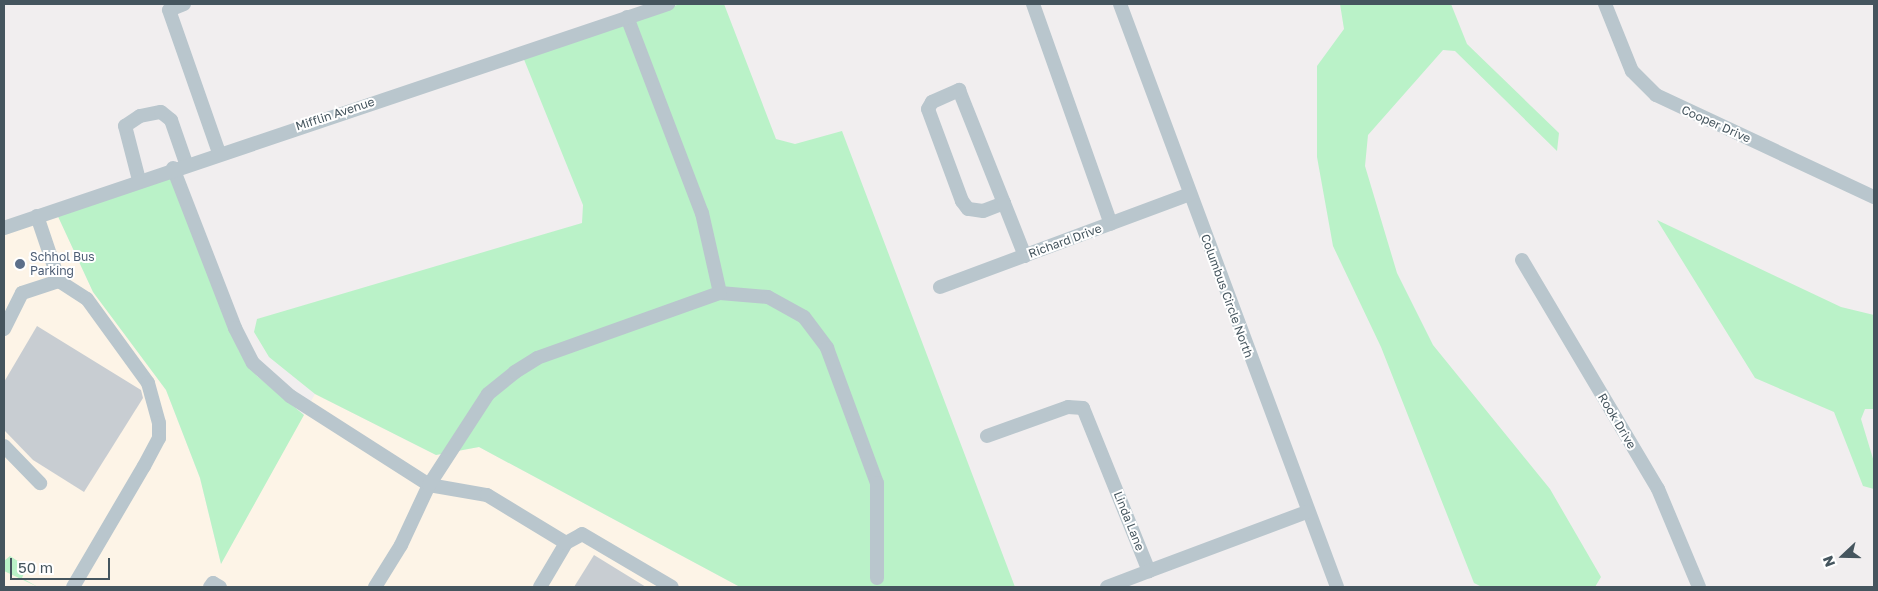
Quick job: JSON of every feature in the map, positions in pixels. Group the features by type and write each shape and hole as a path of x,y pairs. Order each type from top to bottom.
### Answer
{"street":[{"path":"184,4 169,10 219,153"},
{"name":"Mifflin Avenue","path":"6,222 37,216 186,163 668,4"},
{"path":"1033,4 1111,224"},
{"name":"Columbus Circle North","path":"1120,4 1307,512 1337,587"},
{"name":"Cooper Drive","path":"1605,4 1632,71 1656,95 1874,196"},
{"path":"628,17 702,213 720,293"},
{"path":"1004,203 983,211 968,209 931,118 932,102 959,90 1004,203 1025,256"},
{"path":"139,180 125,126 145,114 161,112 171,120 186,163"},
{"path":"173,168 235,328 253,363 290,396 429,485 486,495 566,543"},
{"name":"Richard Drive","path":"940,287 1190,194"},
{"path":"37,216 59,281 87,299 148,383 159,423 159,438 148,459 73,587"},
{"name":"Rook Drive","path":"1522,260 1662,495 1699,587"},
{"path":"4,329 22,293 59,281"},
{"path":"375,587 401,545 429,485 488,394 515,372 538,358 720,293 768,297 804,317 827,348 877,483 877,578"},
{"name":"Linda Lane","path":"987,436 1068,407 1083,408 1149,571"},
{"path":"4,446 40,483"},
{"path":"1107,587 1307,512"},
{"path":"540,587 566,543 582,534 672,587"},
{"path":"210,587 213,583 220,587"}],"shaded area":[{"path":"55,210 93,292 166,390 200,478 221,564 315,394 436,455 479,447 740,587 4,587 4,228"}],"green space":[{"path":"680,4 724,4 776,139 795,144 842,131 1015,587 740,587 479,447 436,455 315,394 269,357 254,332 257,319 582,223 583,205 523,57"},
{"path":"1340,4 1451,4 1467,44 1559,133 1557,151 1455,51 1443,50 1368,135 1365,166 1397,273 1433,345 1550,489 1601,577 1595,587 1482,587 1474,583 1381,347 1333,246 1317,157 1317,66 1344,29"},
{"path":"163,174 171,179 239,351 257,376 304,415 221,564 200,478 166,390 93,292 55,210"},
{"path":"1657,220 1841,307 1874,315 1874,409 1865,409 1861,419 1874,462 1874,489 1863,486 1834,412 1755,378"},
{"path":"10,556 27,567 22,578 38,587 4,571 4,561"}],"building":[{"path":"37,326 141,390 143,398 84,492 33,460 4,430 4,382"},
{"path":"594,555 646,587 574,587"}],"place":[{"name":"Schhol Bus Parking","path":"20,264"}]}
